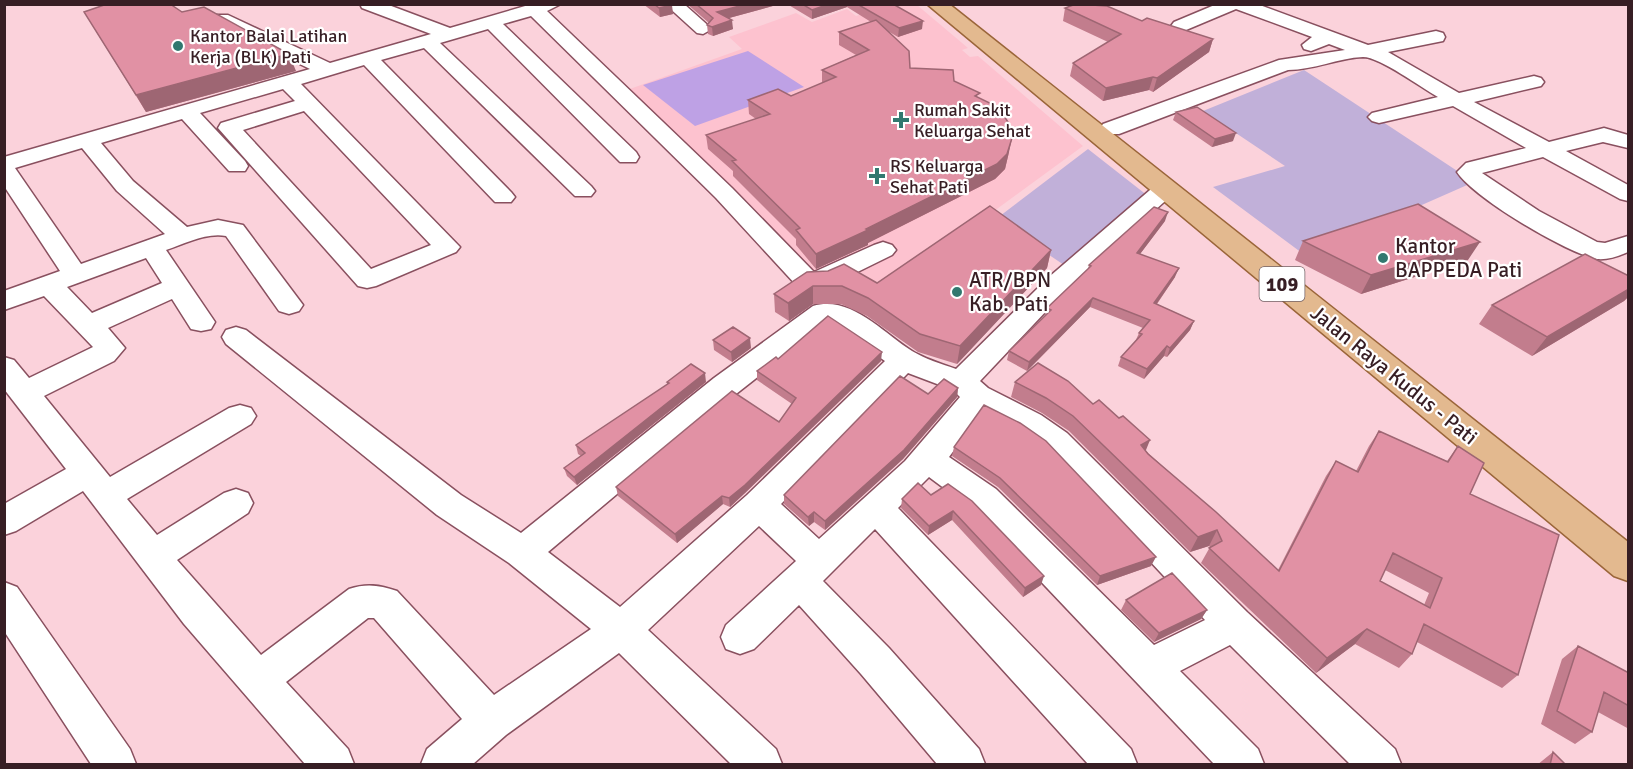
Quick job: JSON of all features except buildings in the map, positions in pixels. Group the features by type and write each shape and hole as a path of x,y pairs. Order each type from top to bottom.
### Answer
{"main road":[{"name":"Jalan Raya Kudus - Pati","path":"936,4 1629,564"},
{"name":"Jalan Raya Kudus - Pati","path":"951,4 1629,540"}],"street":[{"path":"368,4 451,35"},
{"path":"673,4 704,29"},
{"path":"1180,26 1229,5 1363,51 1387,70 1449,100 1541,152 1629,206"},
{"path":"76,275 4,166 544,7 806,280 818,281 883,250"},
{"path":"222,19 329,70"},
{"path":"492,23 628,157"},
{"path":"1111,129 1286,64 1436,38"},
{"path":"1286,64 1289,57 1323,39"},
{"path":"429,42 583,191"},
{"path":"369,59 503,197"},
{"path":"288,82 309,103 431,230 447,248 366,280 229,128 309,103"},
{"path":"1379,117 1534,82"},
{"path":"186,111 339,279"},
{"path":"1629,142 1604,135 1474,168 1468,172 1484,185 1586,249 1606,252 1629,243"},
{"path":"87,140 124,186 182,236"},
{"path":"1541,152 1629,194"},
{"path":"740,637 928,459 970,388 1058,283 1165,189"},
{"path":"7,296 49,285 182,236 218,227 234,230 289,305"},
{"path":"152,248 201,322"},
{"path":"49,285 111,347 108,352 14,380 197,612 333,765"},
{"path":"89,325 177,286"},
{"path":"522,552 724,386 823,312 841,315 904,360 970,388 1056,441 1234,624 1380,765"},
{"path":"236,337 448,505 522,552 621,630 761,765"},
{"path":"442,765 491,721 621,630 759,505 904,360"},
{"path":"4,521 96,484 240,416"},
{"path":"928,459 984,499 1243,765"},
{"path":"154,556 236,503"},
{"path":"759,505 875,661 964,765"},
{"path":"876,507 1116,765"},
{"path":"4,598 115,765"},
{"path":"258,680 362,601 378,601 384,603 491,721"},
{"path":"1149,667 1234,624"}],"shaded area":[{"name":"RS Keluarga Sehat Pati","path":"891,5 917,5 968,48 962,50 970,57 978,56 1083,146 871,301 819,283 627,90 742,49 729,37 796,13 812,22 847,9 856,16"},
{"path":"748,51 804,87 695,126 643,85"},
{"path":"1304,70 1474,182 1306,256 1213,187 1285,166 1203,111"},
{"path":"1088,149 1148,196 1064,265 996,219"}],"place":[{"name":"Kantor Balai Latihan Kerja (BLK) Pati","path":"178,46"},
{"name":"Rumah Sakit Keluarga Sehat","path":"901,120"},
{"name":"RS Keluarga Sehat Pati","path":"877,176"},
{"name":"Kantor BAPPEDA Pati","path":"1383,258"},
{"name":"ATR/BPN Kab. Pati","path":"957,292"}]}
